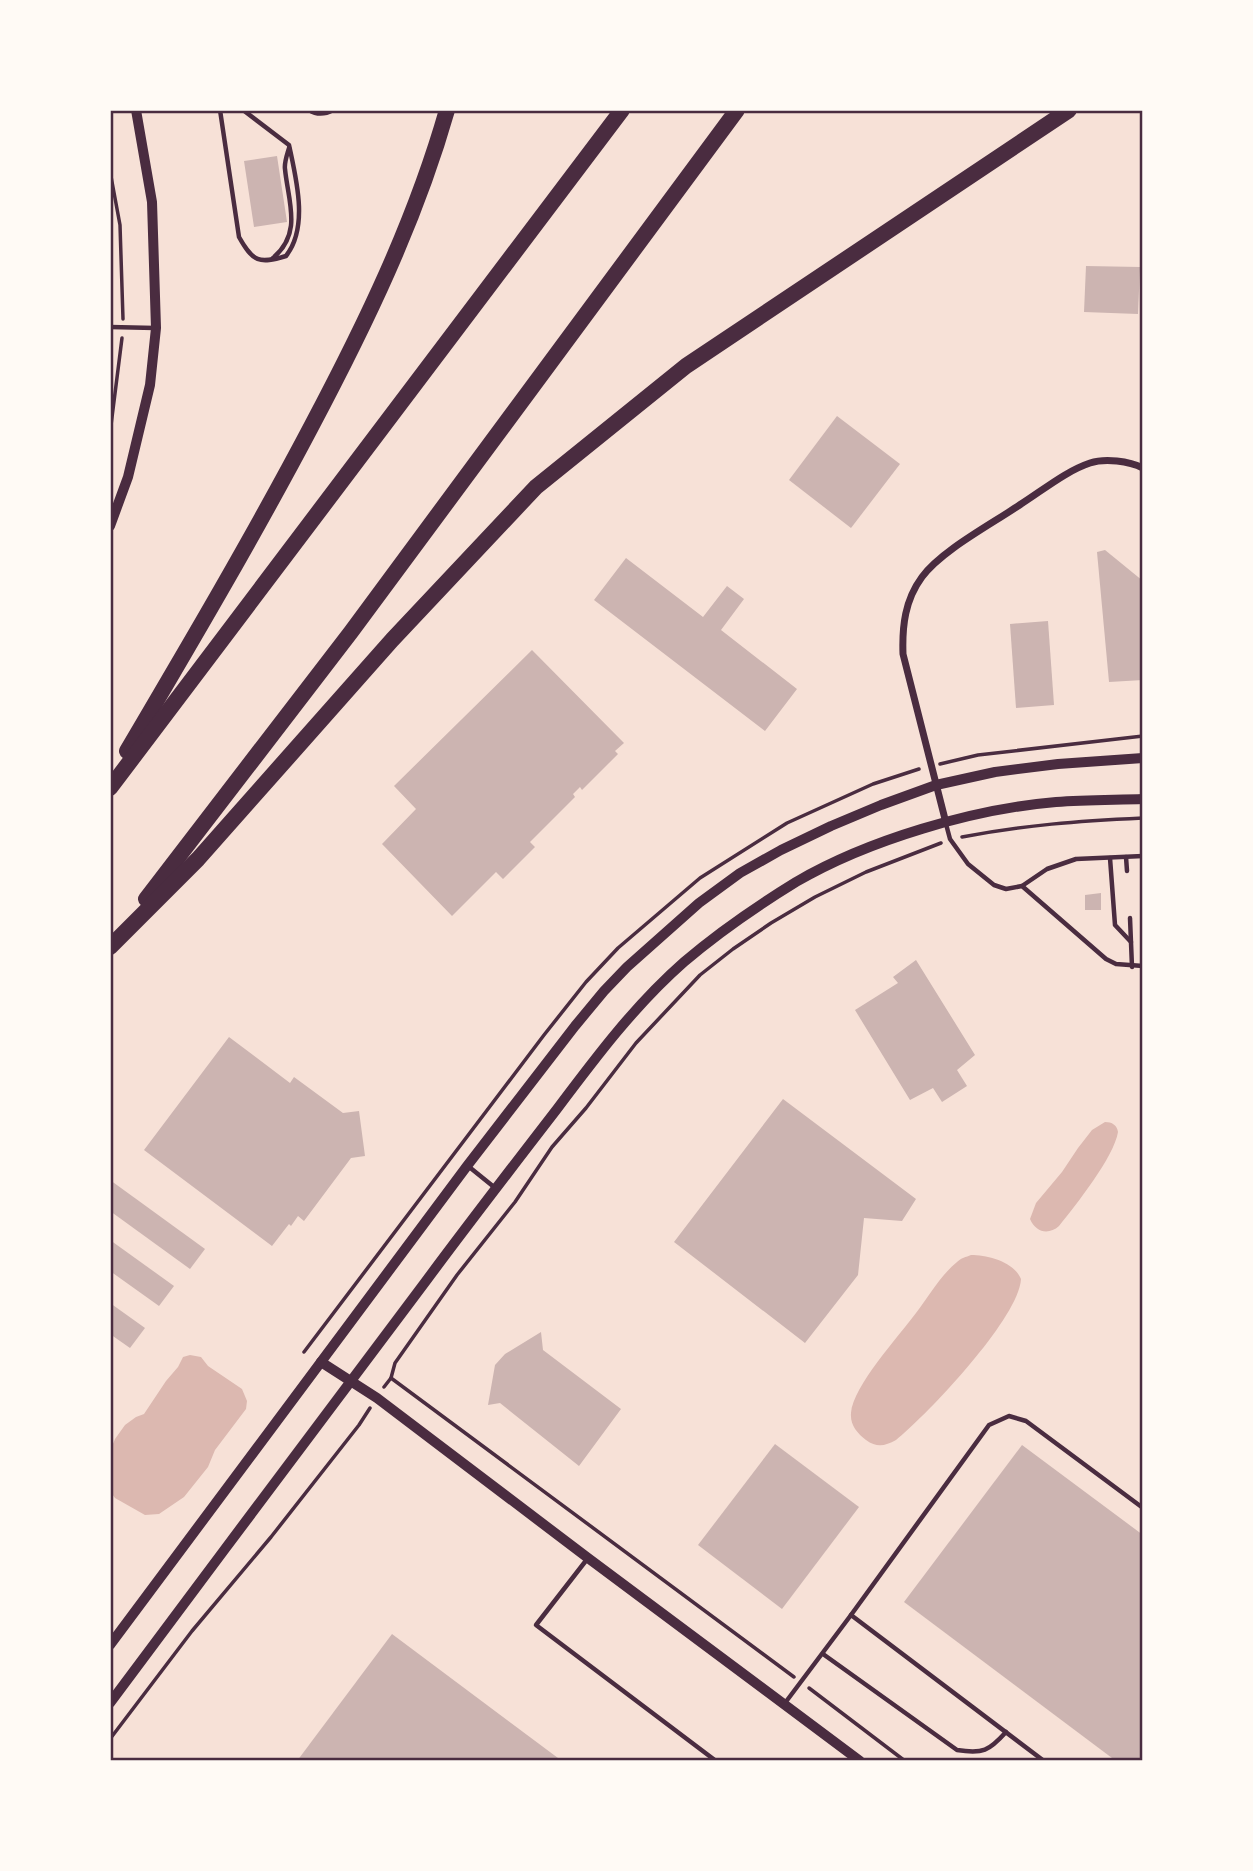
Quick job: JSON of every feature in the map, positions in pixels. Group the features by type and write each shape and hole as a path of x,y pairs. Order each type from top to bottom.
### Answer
{"highway":[{"path":"110,780 260,524 344,365 400,244 434,156 447,110"},
{"path":"110,788 622,110"},
{"path":"110,946 351,632 737,110"},
{"path":"110,946 198,859 392,640 536,487 686,366 1069,110"}],"street":[{"path":"110,526 128,477 150,385 156,328 152,202 136,110"},
{"path":"946,823 903,654 904,617 910,597 921,578 944,555 1068,474 1092,462 1130,461 1143,468"},
{"path":"110,1645 467,1166 604,990 699,903 740,873 781,850 881,805 936,785 995,772 1143,758"},
{"path":"110,1703 496,1188 628,1018 683,963 722,931 799,881 894,838 1004,809 1055,802 1143,799"},
{"path":"321,1362 377,1398 860,1761"}],"lane":[{"path":"220,110 239,237 248,253 262,261 270,261 286,256 296,240 298,200 289,145 243,110"},
{"path":"309,110 325,114 333,110"},
{"path":"270,261 287,241 292,220 285,167 289,145"},
{"path":"110,327 156,328"},
{"path":"946,823 950,839 968,864 994,885 1006,889 1022,886 1046,869 1076,859 1143,856"},
{"path":"1126,857 1127,871"},
{"path":"1110,858 1115,925 1130,942"},
{"path":"1022,886 1106,959 1115,964 1143,967"},
{"path":"1130,918 1132,967"},
{"path":"467,1166 496,1188"},
{"path":"785,1704 989,1426 1009,1416 1026,1421 1143,1508"},
{"path":"588,1558 536,1625 716,1761"},
{"path":"852,1615 1044,1761"},
{"path":"823,1654 957,1750 972,1753 991,1749 1006,1732"}],"path":[{"path":"110,171 120,225 123,295 123,327 110,433"},
{"path":"958,759 1143,736"},
{"path":"905,1761 690,1598 391,1378 395,1363 410,1341 457,1275 515,1202 552,1147 636,1043 699,975 752,936 815,897 866,872 950,839 1075,821 1143,818"},
{"path":"110,1739 192,1631 271,1537 359,1425"}],"shaded area":[{"path":"1105,1122 1114,1124 1118,1132 1102,1167 1059,1226 1051,1231 1039,1230 1030,1219 1036,1203 1092,1130"},
{"path":"971,1255 992,1258 1007,1264 1018,1273 1021,1279 1016,1296 1005,1317 969,1365 910,1428 888,1444 870,1443 857,1432 852,1421 851,1413 860,1389 940,1280 959,1261"},
{"path":"183,1357 201,1357 208,1366 242,1389 247,1401 246,1409 215,1450 208,1467 184,1497 159,1514 145,1515 115,1498 110,1491 110,1451 125,1425 144,1414"}],"building":[{"path":"277,156 287,222 254,227 244,161"},
{"path":"1086,266 1140,267 1138,314 1084,312"},
{"path":"837,416 900,464 851,528 789,480"},
{"path":"1105,550 1143,581 1143,680 1109,682 1097,552"},
{"path":"626,558 703,617 727,586 744,599 721,630 797,689 765,731 594,600"},
{"path":"1048,621 1054,705 1016,708 1010,624"},
{"path":"532,650 624,743 615,751 618,754 582,790 580,787 573,794 575,797 530,842 535,847 503,879 496,872 452,916 382,844 416,809 394,786"},
{"path":"1101,893 1101,910 1085,910 1085,895"},
{"path":"916,960 975,1055 957,1070 967,1086 942,1102 933,1088 910,1100 855,1010 898,983 893,977"},
{"path":"229,1037 290,1083 294,1077 343,1113 359,1111 365,1156 351,1158 304,1221 298,1216 272,1246 144,1150"},
{"path":"783,1099 916,1199 902,1221 864,1218 858,1275 805,1343 674,1242"},
{"path":"110,1180 205,1249 190,1269 110,1211"},
{"path":"110,1240 174,1286 159,1306 110,1271"},
{"path":"110,1303 145,1328 130,1348 110,1334"},
{"path":"541,1332 543,1350 621,1409 579,1466 500,1403 488,1405 495,1365 505,1354"},
{"path":"775,1444 859,1507 782,1609 698,1545"},
{"path":"1022,1445 1143,1535 1143,1761 1116,1761 904,1602"},
{"path":"392,1634 562,1761 297,1761"}]}
